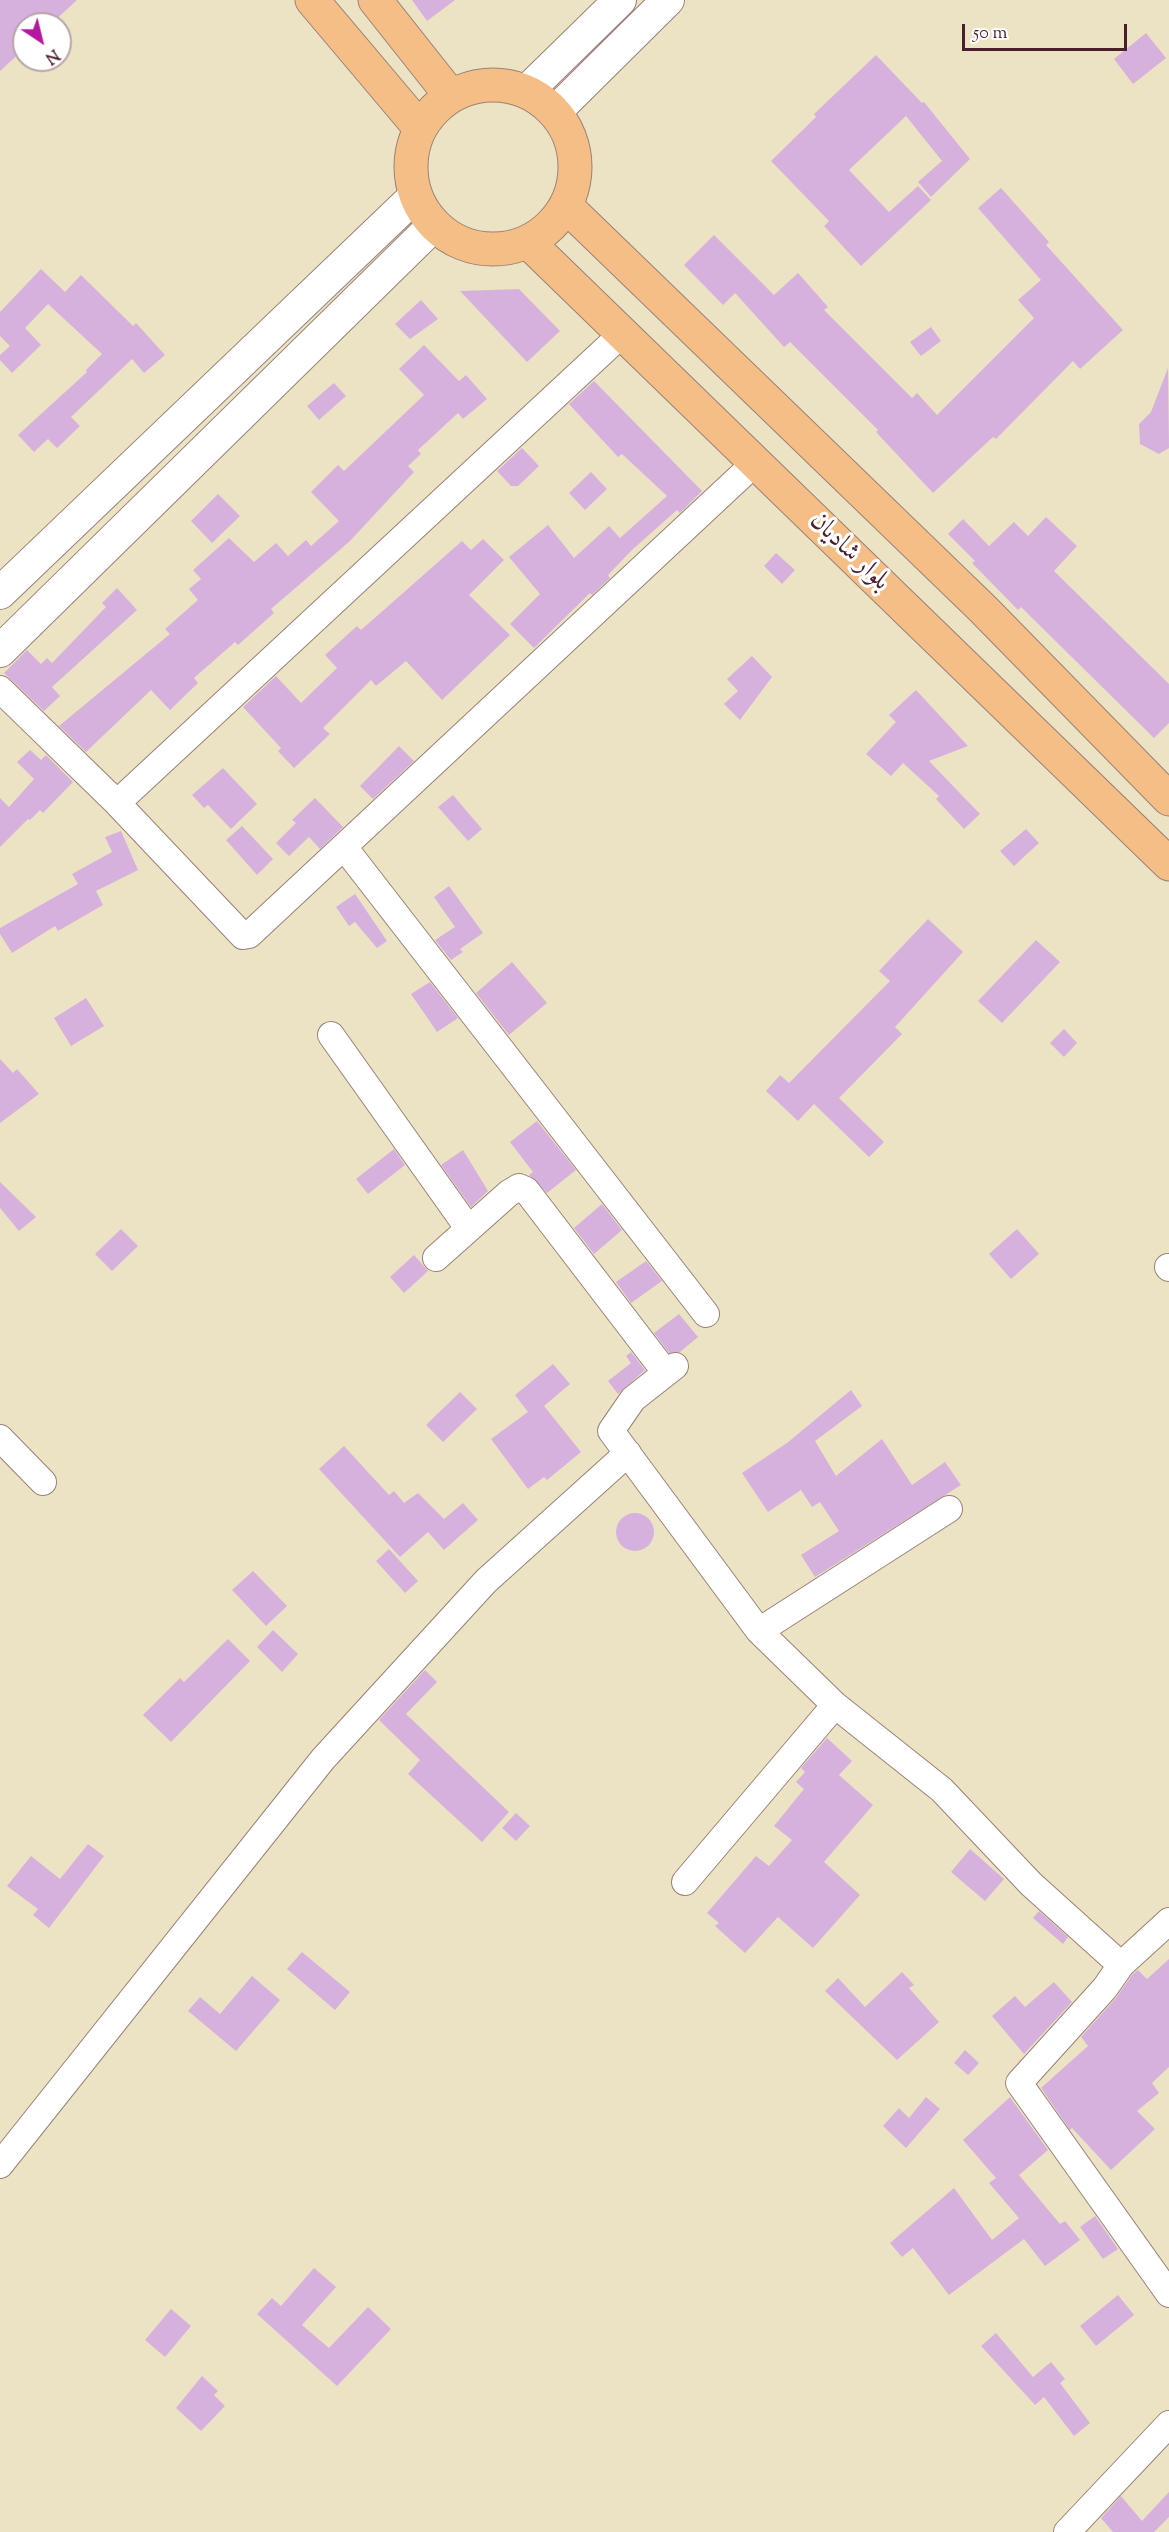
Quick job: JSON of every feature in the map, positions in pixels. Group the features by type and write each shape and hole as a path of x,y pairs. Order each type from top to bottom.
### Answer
{"main road":[{"path":"312,0 420,128"},
{"path":"375,0 451,96"},
{"path":"488,84 508,85 527,91 555,112 569,134 575,158 574,183 566,206 549,227 528,242 495,250 462,244 434,225 415,196 410,162 420,128 433,110 451,96 488,84"},
{"name":"بلوار شادیان","path":"566,206 983,609 1166,791"},
{"name":"بلوار شادیان","path":"528,242 1169,864"}],"street":[{"path":"527,91 620,0"},
{"path":"555,112 668,0"},
{"path":"0,593 415,196"},
{"path":"0,651 434,225"},
{"path":"117,803 622,334"},
{"path":"0,689 117,803 243,936 254,932 756,462"},
{"path":"344,847 706,1314"},
{"path":"331,1035 468,1228"},
{"path":"436,1258 509,1193 519,1187 526,1190 671,1370 633,1398 612,1432 759,1631 835,1705 942,1790 1031,1884 1121,1965"},
{"path":"0,1438 43,1482"},
{"path":"0,2165 323,1759 486,1581 628,1453"},
{"path":"759,1631 949,1509"},
{"path":"685,1882 835,1705"},
{"path":"1169,1921 1121,1965 1105,1988 1019,2084 1169,2294"},
{"path":"1067,2532 1169,2424"}],"building":[{"path":"0,0 77,0 64,12 12,12 12,60 0,71"},
{"path":"412,0 455,0 427,21"},
{"path":"1146,33 1166,58 1133,84 1114,59"},
{"path":"876,55 922,103 924,102 970,159 931,197 918,182 942,161 906,116 849,170 889,212 918,186 931,200 861,266 824,226 829,221 771,161 816,117 814,114"},
{"path":"1001,188 1049,242 1046,245 1123,330 1080,369 1073,361 996,439 993,437 933,493 876,432 878,430 790,342 784,347 735,293 723,305 684,265 714,235 774,295 798,273 828,307 824,310 912,398 917,393 937,415 1034,318 1018,300 1041,280 978,208"},
{"path":"41,269 65,292 81,275 133,326 136,323 165,355 144,373 132,359 71,417 80,426 57,448 48,439 34,452 18,435 87,372 86,370 102,354 48,304 25,328 41,345 12,373 0,360 0,355 10,346 0,336 0,312"},
{"path":"519,289 560,331 527,362 460,291"},
{"path":"421,300 438,319 410,339 395,324"},
{"path":"931,327 941,341 921,356 910,342"},
{"path":"424,345 459,381 466,375 487,399 463,419 458,413 418,450 421,454 408,466 414,472 350,541 271,609 274,613 238,645 235,642 194,678 198,683 170,710 151,690 86,752 59,726 170,634 165,629 198,600 189,589 201,579 193,570 229,538 254,562 276,543 288,556 306,540 311,546 339,521 311,492 338,465 344,471 424,395 399,369"},
{"path":"1168,368 1169,448 1159,454 1140,444 1139,424 1151,412"},
{"path":"594,381 702,491 680,513 677,510 632,550 608,575 610,578 592,595 590,593 534,648 510,624 540,594 509,557 548,525 574,558 609,526 620,538 667,496 622,454 618,457 569,404"},
{"path":"334,383 346,396 319,420 307,406"},
{"path":"522,448 539,466 518,486 511,486 497,471"},
{"path":"591,472 607,489 585,510 569,493"},
{"path":"218,494 240,516 212,543 191,521"},
{"path":"1046,517 1077,546 1054,571 1169,684 1169,723 1154,738 1021,607 1018,610 972,563 975,561 948,534 963,519 989,546 1014,522 1028,536"},
{"path":"483,539 504,560 469,595 510,635 442,700 406,661 376,686 371,680 323,728 330,734 294,768 278,751 281,748 243,707 276,676 301,703 337,668 325,655 357,626 361,630 462,541 471,550"},
{"path":"776,553 795,570 782,584 764,566"},
{"path":"117,588 137,610 52,687 60,696 44,711 4,673 27,650 41,664 47,658 52,663 106,607 102,603"},
{"path":"752,656 772,677 740,720 724,704 738,691 727,679"},
{"path":"916,690 968,746 929,761 980,814 964,829 936,799 939,796 903,763 891,776 866,754 896,722 889,715"},
{"path":"399,746 414,761 373,799 360,786"},
{"path":"30,750 41,760 46,755 73,782 43,813 40,810 30,820 28,819 0,847 0,798 9,807 34,779 17,762"},
{"path":"223,768 257,804 231,829 208,805 204,808 192,795"},
{"path":"453,795 482,829 468,841 438,807"},
{"path":"315,798 343,827 320,849 309,837 289,856 276,843 296,823 292,820"},
{"path":"242,826 273,859 257,875 226,840"},
{"path":"1026,829 1039,843 1014,866 1000,851"},
{"path":"121,831 138,870 96,891 103,905 58,931 55,926 12,953 0,934 0,928 78,884 72,874 112,852 105,837"},
{"path":"449,886 483,933 460,949 463,952 451,960 435,940 455,927 434,897"},
{"path":"355,894 387,941 377,948 355,922 349,926 336,907"},
{"path":"928,919 963,952 895,1027 902,1034 839,1098 884,1142 869,1157 814,1104 798,1121 766,1091 780,1075 789,1083 890,981 879,971"},
{"path":"1036,940 1060,962 1002,1023 978,1001"},
{"path":"512,962 547,1003 509,1035 476,993"},
{"path":"430,982 458,1018 437,1032 411,994"},
{"path":"86,998 104,1026 71,1046 54,1018"},
{"path":"1064,1029 1077,1043 1064,1057 1050,1043"},
{"path":"0,1059 13,1073 17,1069 39,1094 0,1123"},
{"path":"537,1121 576,1170 547,1193 529,1175 533,1172 510,1142"},
{"path":"394,1149 405,1165 368,1194 356,1179"},
{"path":"463,1150 488,1191 471,1207 441,1165"},
{"path":"0,1182 36,1217 19,1231 0,1208"},
{"path":"602,1204 622,1230 594,1254 574,1228"},
{"path":"121,1229 138,1246 112,1271 95,1254"},
{"path":"1017,1229 1039,1254 1011,1279 989,1254"},
{"path":"414,1255 428,1271 404,1293 390,1277"},
{"path":"646,1261 662,1281 631,1303 616,1282"},
{"path":"679,1314 698,1337 680,1352 669,1353 654,1333"},
{"path":"631,1352 645,1370 618,1394 608,1381 631,1363 626,1356"},
{"path":"553,1364 570,1384 544,1406 581,1452 547,1480 544,1477 528,1489 491,1439 528,1412 515,1395"},
{"path":"851,1390 862,1406 815,1441 836,1476 882,1439 912,1485 945,1462 961,1485 815,1577 801,1555 839,1531 820,1502 812,1507 801,1490 768,1512 742,1473 787,1443"},
{"path":"460,1392 477,1409 443,1442 426,1425"},
{"path":"344,1446 389,1495 394,1491 404,1503 418,1493 444,1519 463,1503 478,1520 444,1550 428,1532 400,1557 319,1469"},
{"path":"635,1513 648,1519 654,1532 648,1545 635,1551 622,1545 616,1532 622,1519"},
{"path":"389,1549 418,1581 405,1593 376,1561"},
{"path":"253,1571 287,1606 266,1626 232,1590"},
{"path":"273,1630 298,1654 282,1672 257,1647"},
{"path":"228,1639 250,1661 171,1742 143,1715 180,1678 184,1682"},
{"path":"425,1670 437,1682 406,1714 509,1812 482,1842 408,1774 420,1760 379,1720"},
{"path":"827,1738 852,1761 839,1775 873,1805 824,1862 860,1895 813,1948 778,1917 745,1953 715,1926 719,1923 707,1913 756,1856 769,1866 792,1840 774,1826 804,1789 796,1782 805,1772 801,1768"},
{"path":"516,1813 530,1826 516,1841 502,1828"},
{"path":"88,1844 104,1856 49,1928 33,1915 38,1909 7,1886 31,1856 60,1879"},
{"path":"970,1849 1004,1879 985,1901 951,1872"},
{"path":"1039,1911 1068,1937 1063,1944 1033,1918"},
{"path":"302,1952 350,1992 335,2010 287,1969"},
{"path":"1169,1959 1169,2067 1152,2083 1159,2093 1137,2111 1155,2129 1111,2170 1072,2128 1070,2130 1041,2088 1088,2046 1081,2037 1116,1998 1132,1975 1138,1970 1147,1979"},
{"path":"902,1972 914,1985 909,1988 939,2022 897,2060 825,1991 838,1978 865,2007"},
{"path":"252,1976 280,2000 236,2051 188,2011 200,1997 220,2014"},
{"path":"1054,1982 1072,2002 1024,2054 992,2016 1015,1996 1025,2007"},
{"path":"965,2050 979,2063 968,2075 954,2063"},
{"path":"926,2097 940,2109 906,2148 883,2126 899,2108 909,2118"},
{"path":"1010,2097 1048,2150 1019,2175 1060,2224 1065,2221 1080,2240 1045,2266 1024,2239 949,2295 913,2248 902,2257 890,2243 954,2188 992,2240 1019,2218 989,2183 996,2178 963,2140"},
{"path":"1095,2216 1118,2249 1103,2259 1080,2227"},
{"path":"314,2268 336,2287 302,2325 329,2348 368,2307 391,2329 337,2386 257,2314 272,2298 281,2306"},
{"path":"1118,2295 1134,2315 1096,2346 1080,2326"},
{"path":"171,2309 191,2326 165,2357 145,2340"},
{"path":"996,2333 1033,2377 1051,2362 1065,2379 1060,2383 1090,2423 1074,2436 1044,2397 1035,2405 981,2346"},
{"path":"202,2376 218,2391 214,2395 225,2406 201,2431 176,2408"},
{"path":"1169,2492 1169,2517 1154,2532 1113,2532 1101,2518 1121,2496 1142,2521"}]}
